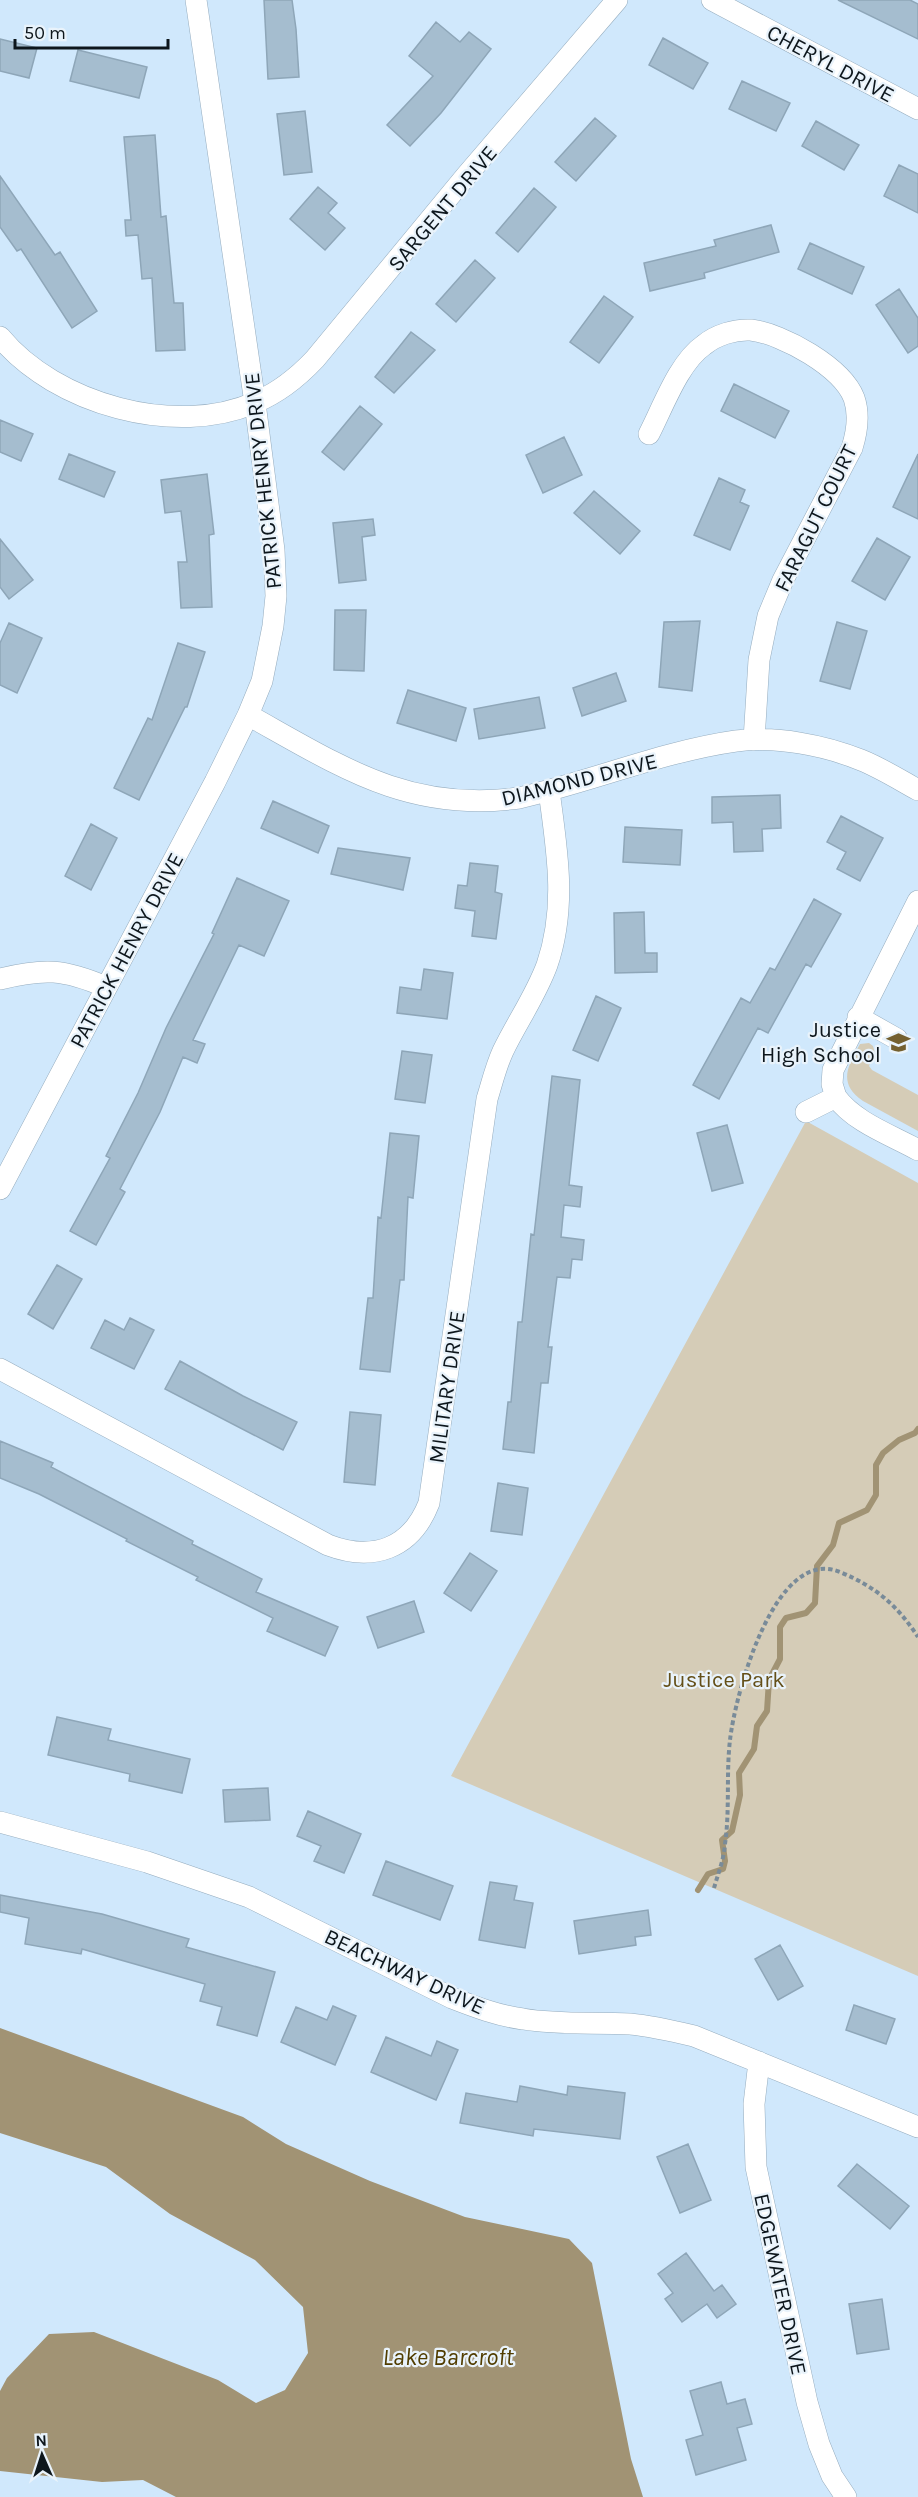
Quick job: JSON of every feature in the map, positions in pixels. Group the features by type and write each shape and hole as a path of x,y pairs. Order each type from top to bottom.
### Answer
{"street":[{"name":"PATRICK HENRY DRIVE","path":"0,1189 215,782 248,715 262,681 273,626 276,596 274,550 255,403 196,0"},
{"name":"SARGENT DRIVE","path":"0,337 10,350 35,370 66,389 98,403 135,413 190,416 229,411 255,403 277,392 315,359 466,176 617,0"},
{"name":"CHERYL DRIVE","path":"723,2 918,109"},
{"name":"FARAGUT COURT","path":"649,434 677,379 696,351 706,343 734,331 751,330 776,337 814,356 845,381 854,399 857,412 857,432 852,448 783,580 768,616 759,660 754,740"},
{"name":"DIAMOND DRIVE","path":"248,715 372,781 415,795 453,801 494,802 549,791 692,750 736,741 754,740 786,742 829,749 861,760 918,790"},
{"name":"MILITARY DRIVE","path":"0,1369 328,1545 345,1551 367,1553 384,1550 413,1532 423,1519 429,1503 487,1099 503,1050 531,1000 547,965 555,933 560,896 560,864 549,791"},
{"path":"918,901 833,1070 832,1084 836,1097 844,1108 918,1150"},
{"path":"0,979 32,971 57,972 82,977 106,987"},
{"path":"858,1017 897,1039"},
{"path":"806,1112 836,1097"},
{"name":"BEACHWAY DRIVE","path":"0,1822 147,1862 249,1896 452,1998 487,2011 522,2019 557,2023 631,2024 667,2029 694,2036 918,2127"},
{"name":"EDGEWATER DRIVE","path":"759,2062 754,2104 754,2149 758,2179 807,2402 819,2444 832,2476 846,2497"}],"path":[{"path":"714,1888 725,1846 730,1740 739,1689 772,1609 799,1576 828,1567 864,1582 903,1614 918,1637"}],"green space":[{"path":"869,1043 873,1046 875,1053 869,1066 872,1070 918,1095 918,1131 863,1101 850,1088 847,1081 849,1067 860,1044"},
{"name":"Justice Park","path":"806,1121 918,1183 918,1976 451,1776"}],"water":[{"name":"Lake Barcroft","path":"0,2028 243,2117 286,2144 370,2181 465,2217 569,2239 592,2263 631,2459 643,2497 176,2497 143,2480 102,2482 0,2471 0,2391 7,2378 49,2334 94,2332 218,2380 256,2403 285,2390 308,2353 303,2307 255,2260 170,2214 106,2167 0,2133"}],"building":[{"path":"264,0 292,0 299,77 268,79"},
{"path":"838,0 910,0 918,4 918,39"},
{"path":"436,22 460,42 469,32 491,49 441,113 410,146 387,125 433,76 409,56"},
{"path":"663,38 708,63 693,89 649,65"},
{"path":"0,39 37,48 29,78 0,71"},
{"path":"78,50 147,67 139,98 70,81"},
{"path":"742,81 790,103 776,131 729,109"},
{"path":"305,111 312,172 284,175 277,114"},
{"path":"595,118 616,136 576,181 555,162"},
{"path":"816,121 859,145 844,170 802,146"},
{"path":"155,135 161,217 166,216 174,303 183,303 185,350 156,351 152,278 142,279 138,235 126,236 125,220 131,220 124,137"},
{"path":"899,165 918,174 918,213 884,196"},
{"path":"0,176 55,255 60,252 97,311 72,328 21,249 17,251 0,227"},
{"path":"318,187 337,203 328,213 345,228 325,250 290,219"},
{"path":"534,188 556,207 518,252 496,233"},
{"path":"771,225 779,252 704,273 705,278 650,291 644,263 716,246 714,240"},
{"path":"810,243 864,267 852,294 798,269"},
{"path":"475,260 495,278 456,322 436,304"},
{"path":"899,289 918,318 918,346 908,353 876,305"},
{"path":"604,296 633,317 599,363 570,342"},
{"path":"411,332 435,350 394,393 375,377"},
{"path":"734,384 789,411 775,438 721,411"},
{"path":"360,406 382,424 344,470 322,452"},
{"path":"0,420 33,434 21,461 0,452"},
{"path":"564,437 582,475 543,493 526,455"},
{"path":"69,454 115,472 104,497 59,479"},
{"path":"918,454 918,519 893,507"},
{"path":"207,474 214,534 209,535 212,607 181,608 178,562 187,562 181,511 165,513 161,480"},
{"path":"719,478 745,490 740,502 749,506 730,550 694,535"},
{"path":"594,491 640,531 620,554 574,513"},
{"path":"373,519 375,535 362,537 366,580 339,583 333,523"},
{"path":"877,538 910,557 885,600 852,581"},
{"path":"0,539 33,580 9,599 0,587"},
{"path":"335,610 366,610 364,671 334,670"},
{"path":"700,621 692,691 659,687 664,622"},
{"path":"837,622 867,631 850,689 820,681"},
{"path":"9,623 42,638 17,693 0,685 0,643"},
{"path":"178,643 205,652 187,707 139,800 114,788 148,718 152,720"},
{"path":"616,673 626,701 582,716 573,688"},
{"path":"408,690 466,708 456,741 397,723"},
{"path":"539,697 545,728 479,739 474,709"},
{"path":"780,795 781,828 762,829 763,851 734,852 733,822 712,823 712,797"},
{"path":"273,801 329,826 318,853 261,828"},
{"path":"841,816 883,838 860,881 837,869 846,852 827,842"},
{"path":"91,824 117,838 91,890 65,876"},
{"path":"625,827 682,830 680,865 623,862"},
{"path":"338,848 410,858 403,890 331,874"},
{"path":"470,863 498,866 495,892 502,894 496,939 472,936 475,911 455,908 458,885 467,886"},
{"path":"237,878 289,901 264,956 239,945 193,1040 205,1044 197,1063 183,1057 160,1112 120,1189 125,1192 96,1245 70,1231 110,1158 106,1156 138,1093 166,1028 214,934 212,933"},
{"path":"814,899 841,914 811,967 806,964 768,1033 758,1028 719,1099 693,1085 741,998 750,1003 770,968 775,970"},
{"path":"644,912 645,953 657,953 657,972 615,973 614,913"},
{"path":"424,969 453,973 447,1019 397,1013 400,987 421,990"},
{"path":"596,996 621,1008 598,1061 573,1050"},
{"path":"402,1051 432,1055 425,1103 395,1099"},
{"path":"552,1076 580,1080 569,1185 582,1187 580,1207 564,1205 561,1237 584,1240 582,1260 572,1259 570,1278 557,1277 548,1347 552,1347 548,1383 541,1383 534,1453 503,1449 508,1402 511,1402 518,1322 522,1322 531,1234 534,1235"},
{"path":"727,1125 743,1183 712,1191 697,1133"},
{"path":"390,1133 419,1136 413,1198 408,1197 404,1280 400,1280 390,1372 360,1369 368,1298 373,1298 378,1217 381,1218"},
{"path":"57,1265 82,1279 53,1329 28,1314"},
{"path":"130,1318 154,1330 134,1369 91,1348 105,1320 124,1330"},
{"path":"180,1361 243,1396 297,1422 283,1450 165,1389"},
{"path":"350,1412 381,1415 375,1485 344,1482"},
{"path":"0,1441 53,1463 51,1467 193,1541 192,1544 262,1579 256,1592 338,1627 325,1656 267,1631 273,1618 196,1580 198,1577 126,1541 127,1539 39,1494 0,1478"},
{"path":"498,1483 528,1488 522,1535 491,1531"},
{"path":"470,1553 497,1571 471,1611 444,1593"},
{"path":"414,1601 424,1632 378,1648 367,1617"},
{"path":"57,1717 111,1729 108,1740 190,1759 182,1793 129,1781 130,1774 48,1755"},
{"path":"268,1788 270,1820 225,1822 223,1790"},
{"path":"308,1811 361,1834 344,1873 314,1861 321,1846 297,1836"},
{"path":"386,1861 453,1886 440,1920 373,1895"},
{"path":"490,1882 517,1886 514,1900 533,1903 525,1948 479,1940"},
{"path":"0,1895 102,1914 189,1939 186,1947 275,1972 257,2036 217,2025 222,2007 200,2001 205,1984 82,1949 81,1954 25,1944 29,1918 0,1912"},
{"path":"648,1910 651,1935 635,1937 636,1945 579,1954 574,1921"},
{"path":"780,1945 803,1986 778,2000 755,1959"},
{"path":"854,2005 895,2019 886,2044 846,2030"},
{"path":"333,2006 356,2016 335,2065 281,2042 296,2007 327,2020"},
{"path":"386,2037 431,2056 437,2041 458,2050 436,2100 371,2072"},
{"path":"520,2086 567,2095 568,2086 625,2093 620,2139 534,2129 533,2136 460,2123 466,2093 517,2102"},
{"path":"688,2144 711,2200 680,2213 657,2157"},
{"path":"857,2164 909,2206 890,2229 838,2186"},
{"path":"686,2253 714,2291 722,2285 736,2304 717,2318 707,2304 682,2322 665,2299 673,2293 658,2274"},
{"path":"882,2299 889,2349 857,2354 849,2304"},
{"path":"721,2382 727,2404 745,2399 752,2424 737,2428 746,2460 696,2475 686,2440 703,2435 690,2391"}],"waterway":[{"path":"698,1890 708,1874 723,1869 725,1861 722,1840 732,1831 740,1795 739,1773 754,1749 757,1726 767,1711 769,1680 780,1659 780,1627 786,1618 806,1613 815,1603 817,1566 833,1545 839,1523 867,1510 876,1495 876,1465 883,1453 918,1429"}],"place":[{"name":"Justice High School","path":"899,1042"}]}
